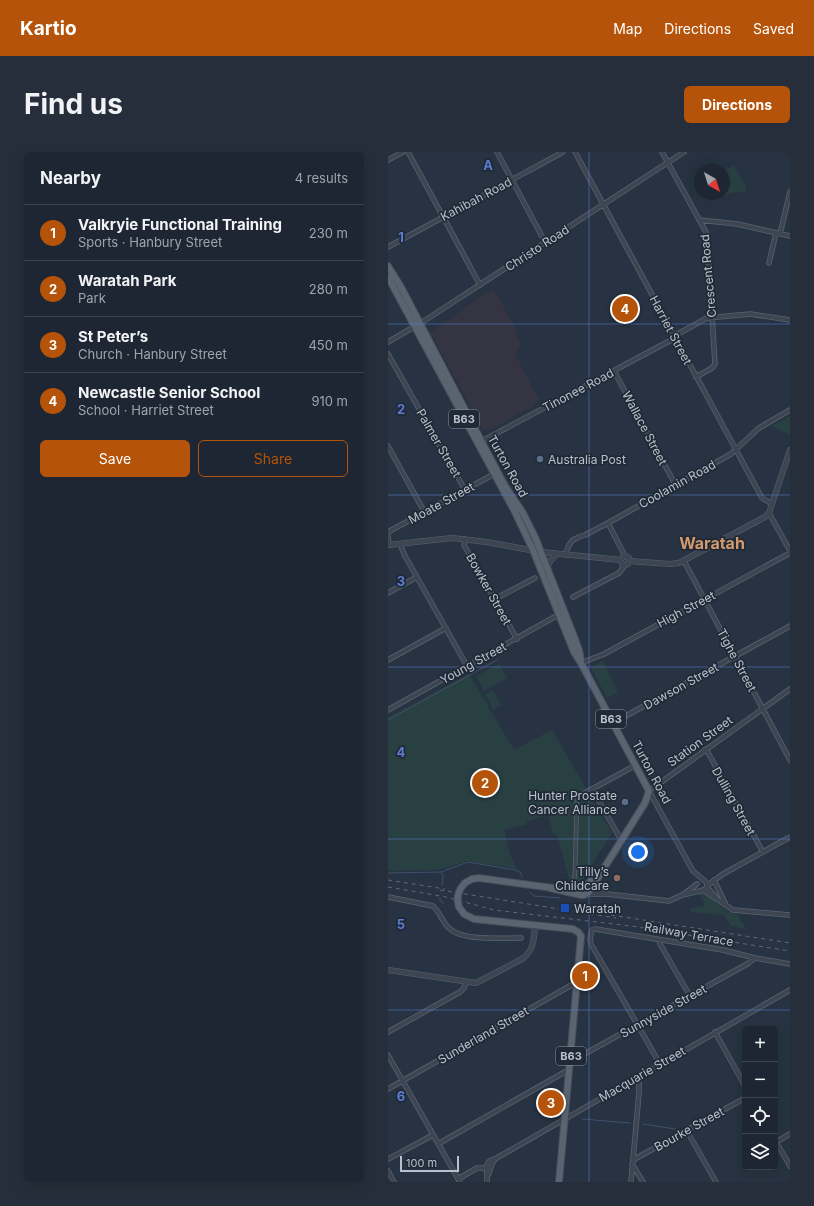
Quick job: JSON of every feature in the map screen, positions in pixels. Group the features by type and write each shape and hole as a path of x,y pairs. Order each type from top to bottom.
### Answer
{"main road":[{"name":"Turton Road","path":"388,266 417,325 515,512 533,550 574,652 649,791"},
{"name":"Turton Road","path":"388,277 417,325 506,486 523,513 547,567 579,650 581,663"},
{"path":"573,891 582,888 591,882 645,804 649,791"},
{"path":"586,894 592,888 621,840"},
{"name":"B63","path":"559,1182 582,939 578,932 571,929 474,919 464,914 459,907 458,895 464,883 472,879 479,878 573,891 582,895 586,894"},
{"path":"573,891 583,891 592,888"}],"street":[{"path":"388,160 403,152"},
{"path":"408,152 480,285"},
{"path":"497,152 545,242"},
{"name":"Kahibah Road","path":"388,247 563,152"},
{"name":"Harriet Street","path":"575,152 762,498 772,504"},
{"name":"Crescent Road","path":"662,152 706,234 715,364 712,368 696,377"},
{"name":"Christo Road","path":"388,341 417,325 480,285 684,152"},
{"path":"769,263 790,192"},
{"path":"699,220 737,224 790,236"},
{"path":"712,317 750,314 790,320"},
{"name":"Tinonee Road","path":"482,441 712,317"},
{"name":"Palmer Street","path":"388,354 465,490"},
{"name":"Wallace Street","path":"614,371 675,484"},
{"name":"Coolamin Road","path":"565,555 569,544 573,540 585,536 675,484 731,454 759,428 790,410"},
{"path":"388,446 425,513"},
{"path":"388,536 389,545 452,538 628,564 629,561 670,564 684,561 767,515 790,450"},
{"name":"Moate Street","path":"388,532 494,474"},
{"path":"767,515 790,552"},
{"path":"608,523 625,556 629,558 629,561"},
{"name":"Bowker Street","path":"465,539 464,544 517,639"},
{"path":"401,544 402,549 417,577 467,666"},
{"name":"High Street","path":"581,663 604,654 790,552"},
{"path":"547,567 551,560 558,554"},
{"path":"573,597 619,573 623,563 622,558 625,556"},
{"name":"Tighe Street","path":"684,561 789,757"},
{"path":"388,593 417,577"},
{"path":"495,599 535,578"},
{"name":"Young Street","path":"388,710 558,615"},
{"name":"Dawson Street","path":"613,723 790,626"},
{"path":"388,660 446,628"},
{"name":"Station Street","path":"649,791 790,689"},
{"name":"Dulling Street","path":"706,749 763,852"},
{"path":"583,794 636,765"},
{"path":"592,789 621,840"},
{"name":"Turton Road","path":"649,791 693,870 697,883"},
{"path":"574,881 576,873 577,798"},
{"path":"586,894 607,894 668,901 682,895 702,890 723,874 790,837"},
{"name":"Turton Road","path":"693,870 704,880"},
{"path":"682,895 700,880 723,874"},
{"path":"704,880 707,882 707,886 717,899"},
{"path":"714,880 729,908"},
{"path":"697,883 698,888 729,908 738,911 790,915"},
{"path":"592,888 607,894"},
{"path":"388,897 432,906 437,910 448,927 460,935 521,938"},
{"path":"388,970 466,982 478,982 524,957 532,947 535,926"},
{"name":"Railway Terrace","path":"639,1025 592,944 590,939 590,933 592,930 596,929 723,950 755,958 790,964"},
{"path":"659,940 690,996"},
{"name":"Sunnyside Street","path":"438,1144 639,1025 749,963 755,958"},
{"path":"388,1032 460,992 464,988 466,982"},
{"name":"Sunderland Street","path":"388,1089 577,982"},
{"name":"Macquarie Street","path":"459,1180 477,1168 488,1168 488,1162 790,990"},
{"path":"639,1025 660,1064"},
{"path":"715,1032 742,1081"},
{"path":"388,1055 459,1180"},
{"path":"631,1182 639,1093 639,1076"},
{"name":"Bourke Street","path":"633,1162 742,1100"},
{"path":"687,1131 716,1182"},
{"path":"778,1140 790,1134"},
{"path":"388,1159 433,1135"},
{"path":"778,1145 790,1166"},
{"path":"633,1162 643,1182"},
{"path":"487,1180 490,1174 488,1168"},
{"path":"388,1172 394,1182"}],"shaded area":[{"path":"494,289 515,328 521,344 518,347 516,356 539,400 534,403 534,406 488,431 482,428 430,332 464,309 464,307 474,302 474,300"}],"green space":[{"path":"734,165 745,185 746,193 735,192 730,193 730,167"},
{"path":"790,416 790,435 771,426"},
{"path":"603,661 618,692 607,698 591,668"},
{"path":"499,664 507,678 484,691 476,676"},
{"path":"469,674 514,750 552,730 612,833 582,881 577,884 570,883 557,834 553,835 548,815 527,821 527,824 504,830 510,855 517,869 468,861 438,870 388,871 388,717"},
{"path":"493,690 501,705 493,710 485,694"},
{"path":"695,892 707,895 726,910 737,914 746,929 731,926 724,915 691,912 691,908 705,906 702,898"}],"waterway":[{"path":"388,720 497,660"},
{"path":"388,873 441,872 468,862 515,870 520,872 522,877"},
{"path":"441,872 443,875 442,886"},
{"path":"530,892 534,896 560,898"},
{"path":"440,898 440,901 444,903"},
{"path":"582,1119 630,1123"},
{"path":"643,1124 675,1129"}],"railway":[{"path":"388,880 445,889"},
{"path":"388,887 446,897 494,910 631,926 790,951"},
{"path":"440,890 616,918"},
{"path":"611,915 790,943"}],"place":[{"name":"Newcastle Senior School","path":"625,309"},
{"name":"Australia Post","path":"540,459"},
{"name":"Waratah Park","path":"485,783"},
{"name":"Hunter Prostate Cancer Alliance","path":"625,802"},
{"name":"Tilly’s Childcare","path":"617,878"},
{"name":"Waratah","path":"565,908"},
{"name":"Valkryie Functional Training","path":"585,976"},
{"name":"St Peter’s","path":"551,1103"}],"district":[{"name":"Waratah","path":"712,543"}]}
